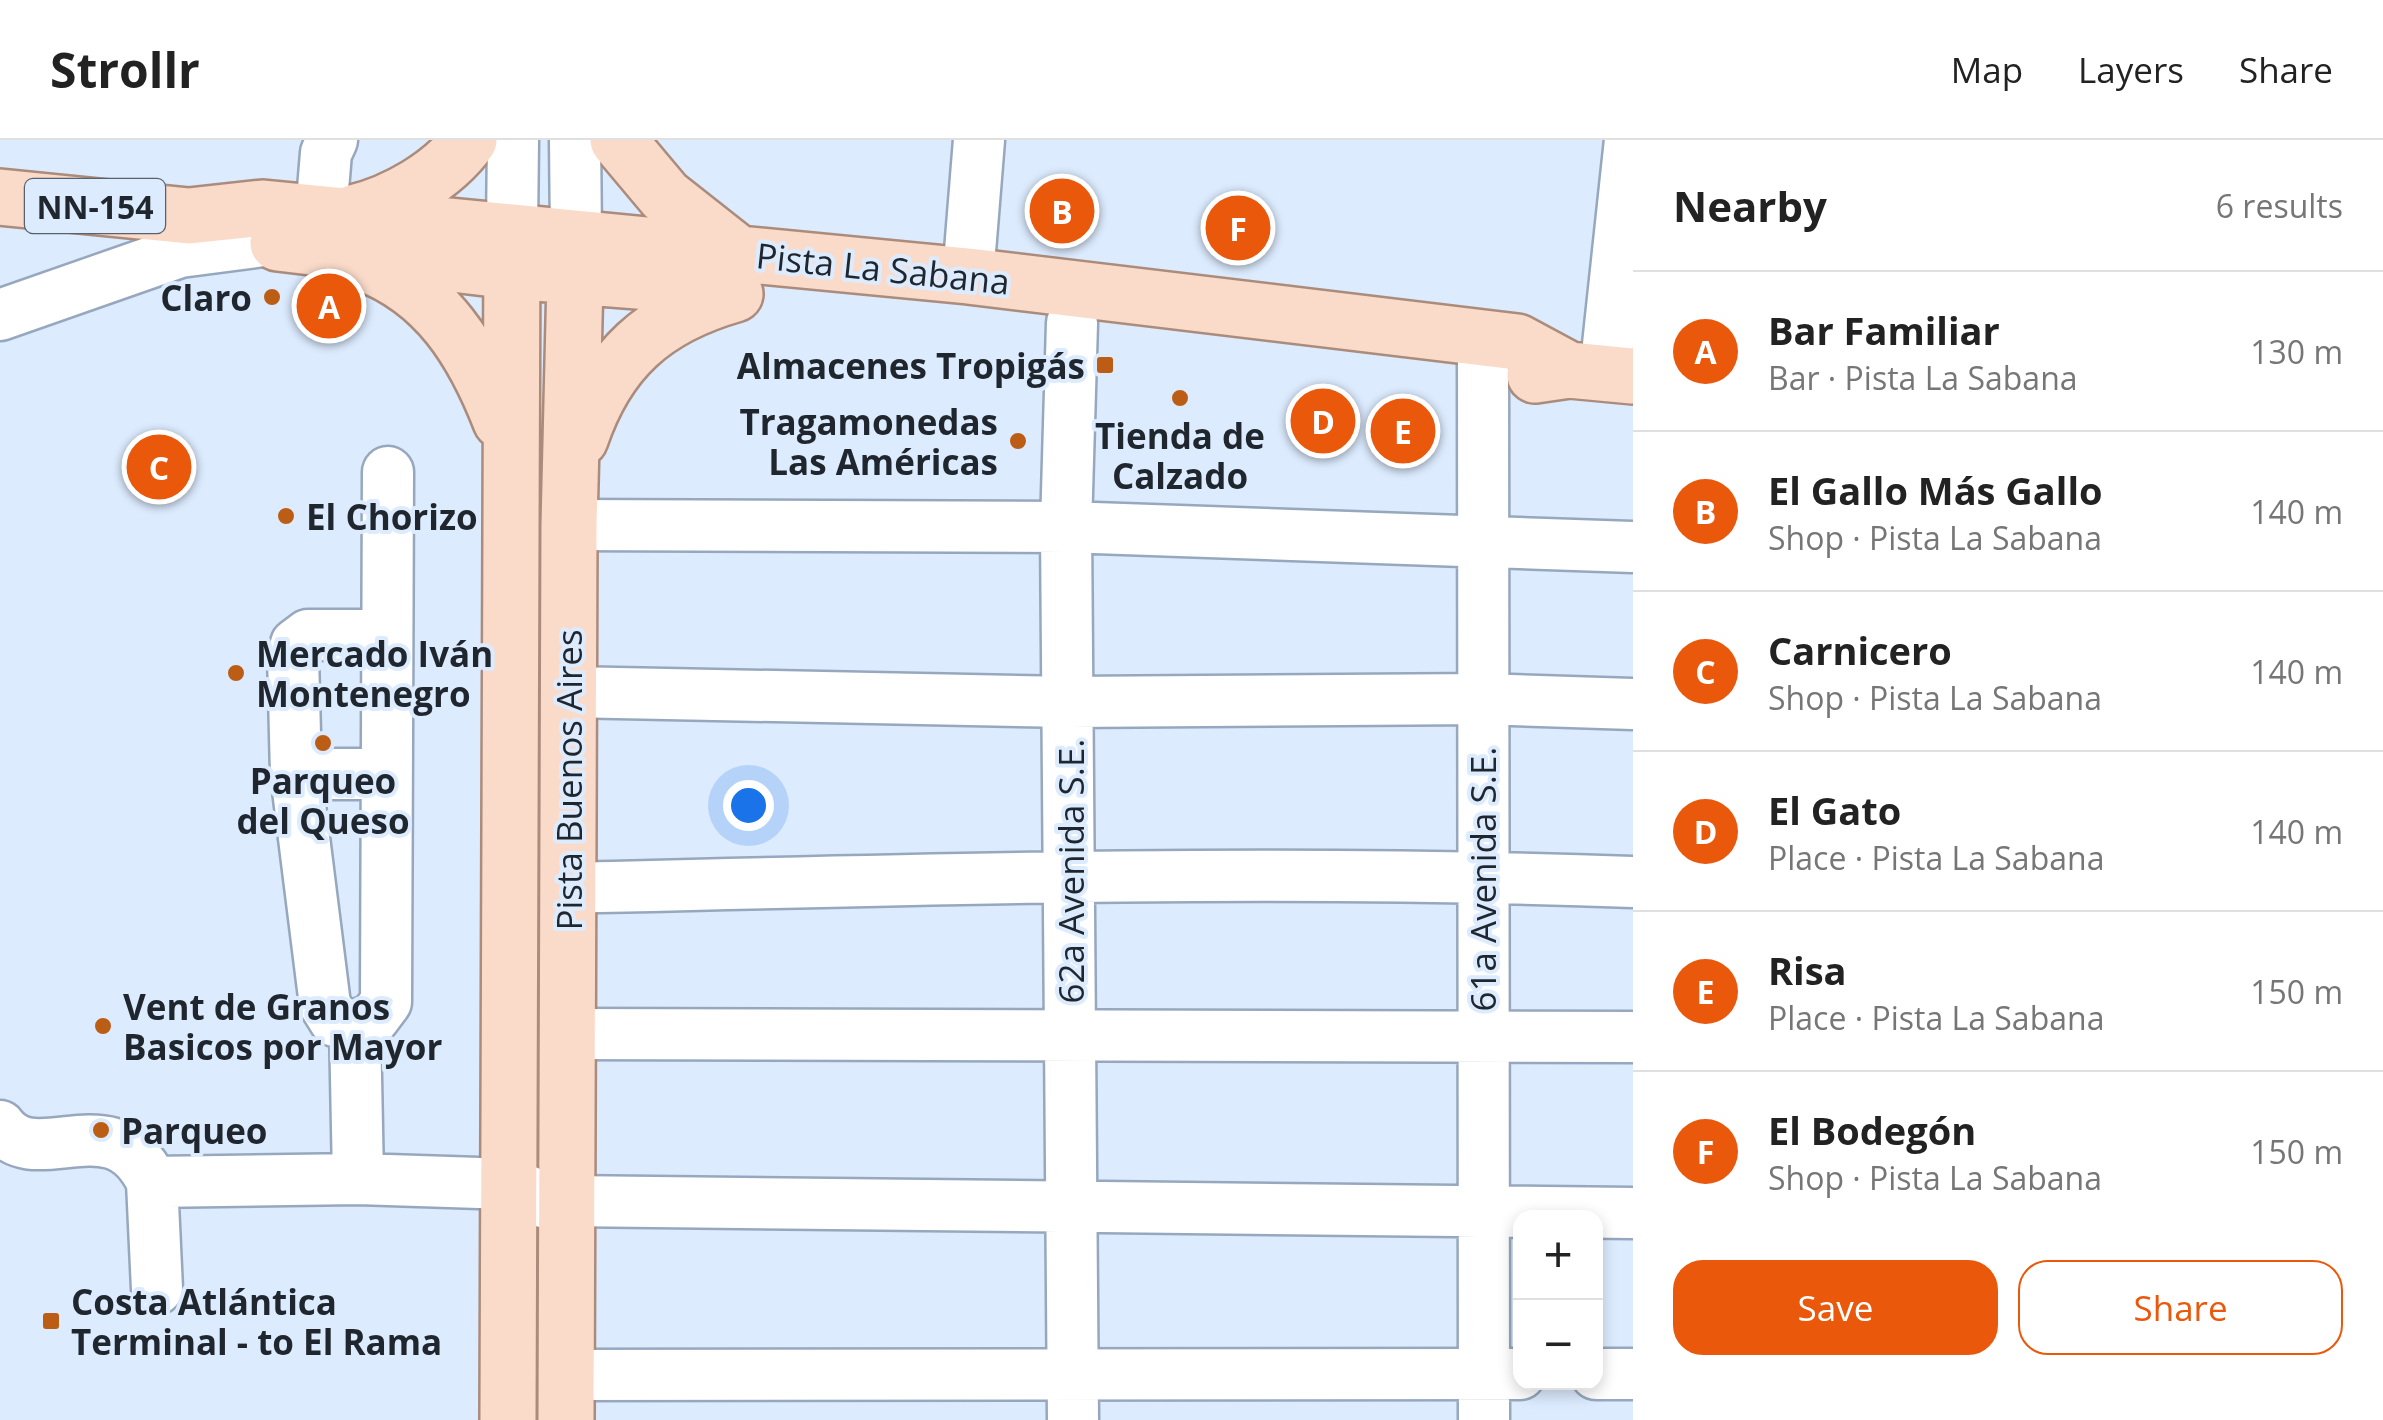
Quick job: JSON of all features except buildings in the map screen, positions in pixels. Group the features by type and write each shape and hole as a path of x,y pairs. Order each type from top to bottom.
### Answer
{"main road":[{"path":"333,226 384,206 458,154 469,140"},
{"path":"570,468 592,404 632,347 744,271 665,196 618,140"},
{"name":"Pista La Sabana","path":"0,197 189,216 262,208 333,226 511,251 744,271 968,276 1482,357"},
{"name":"Pista La Sabana","path":"189,216 263,241 333,226"},
{"path":"333,226 429,303 472,353 509,441"},
{"name":"Pista Buenos Aires","path":"508,1420 511,251"},
{"name":"Pista Buenos Aires","path":"566,1398 569,525 576,256"},
{"name":"Pista La Sabana","path":"744,271 1072,323 1482,357 1517,342 1602,373"}],"street":[{"path":"332,140 333,226"},
{"name":"Pista Buenos Aires","path":"511,251 513,140"},
{"name":"Pista Buenos Aires","path":"575,140 576,256"},
{"path":"968,276 979,140"},
{"path":"1602,373 1630,140"},
{"path":"0,315 180,252 263,241"},
{"name":"62a Avenida S.E.","path":"1072,323 1066,527 1072,1396"},
{"name":"61a Avenida S.E.","path":"1482,357 1484,1211 1496,1390"},
{"path":"387,635 308,635 296,644 296,774 325,1004 335,1021 355,1026 374,1018 386,1002 388,472"},
{"path":"569,525 1066,527 1633,547"},
{"path":"568,692 1070,702 1482,699 1633,704"},
{"path":"296,774 386,774"},
{"path":"568,888 1070,875 1482,876 1633,882"},
{"path":"355,1026 358,1179"},
{"path":"567,1034 1069,1032 1633,1037"},
{"path":"0,1126 27,1143 119,1142 140,1156 152,1182 157,1290"},
{"path":"152,1182 358,1179 510,1184 538,1195 550,1246 566,1257"},
{"path":"566,1201 1633,1213"},
{"path":"1603,1374 1633,1374"},
{"path":"566,1398 1496,1390"}],"place":[{"name":"El Gallo Más Gallo","path":"1062,211"},
{"name":"El Bodegón","path":"1238,228"},
{"name":"Claro","path":"272,297"},
{"name":"Bar Familiar","path":"329,306"},
{"name":"Almacenes Tropigás","path":"1105,365"},
{"name":"Tienda de Calzado","path":"1180,398"},
{"name":"El Gato","path":"1323,421"},
{"name":"Risa","path":"1403,431"},
{"name":"Tragamonedas Las Américas","path":"1018,441"},
{"name":"Carnicero","path":"159,467"},
{"name":"El Chorizo","path":"286,516"},
{"name":"Mercado Iván Montenegro","path":"236,673"},
{"name":"Parqueo del Queso","path":"323,743"},
{"name":"Vent de Granos Basicos por Mayor","path":"103,1026"},
{"name":"Parqueo","path":"101,1130"},
{"name":"Costa Atlántica Terminal - to El Rama","path":"51,1321"}]}
